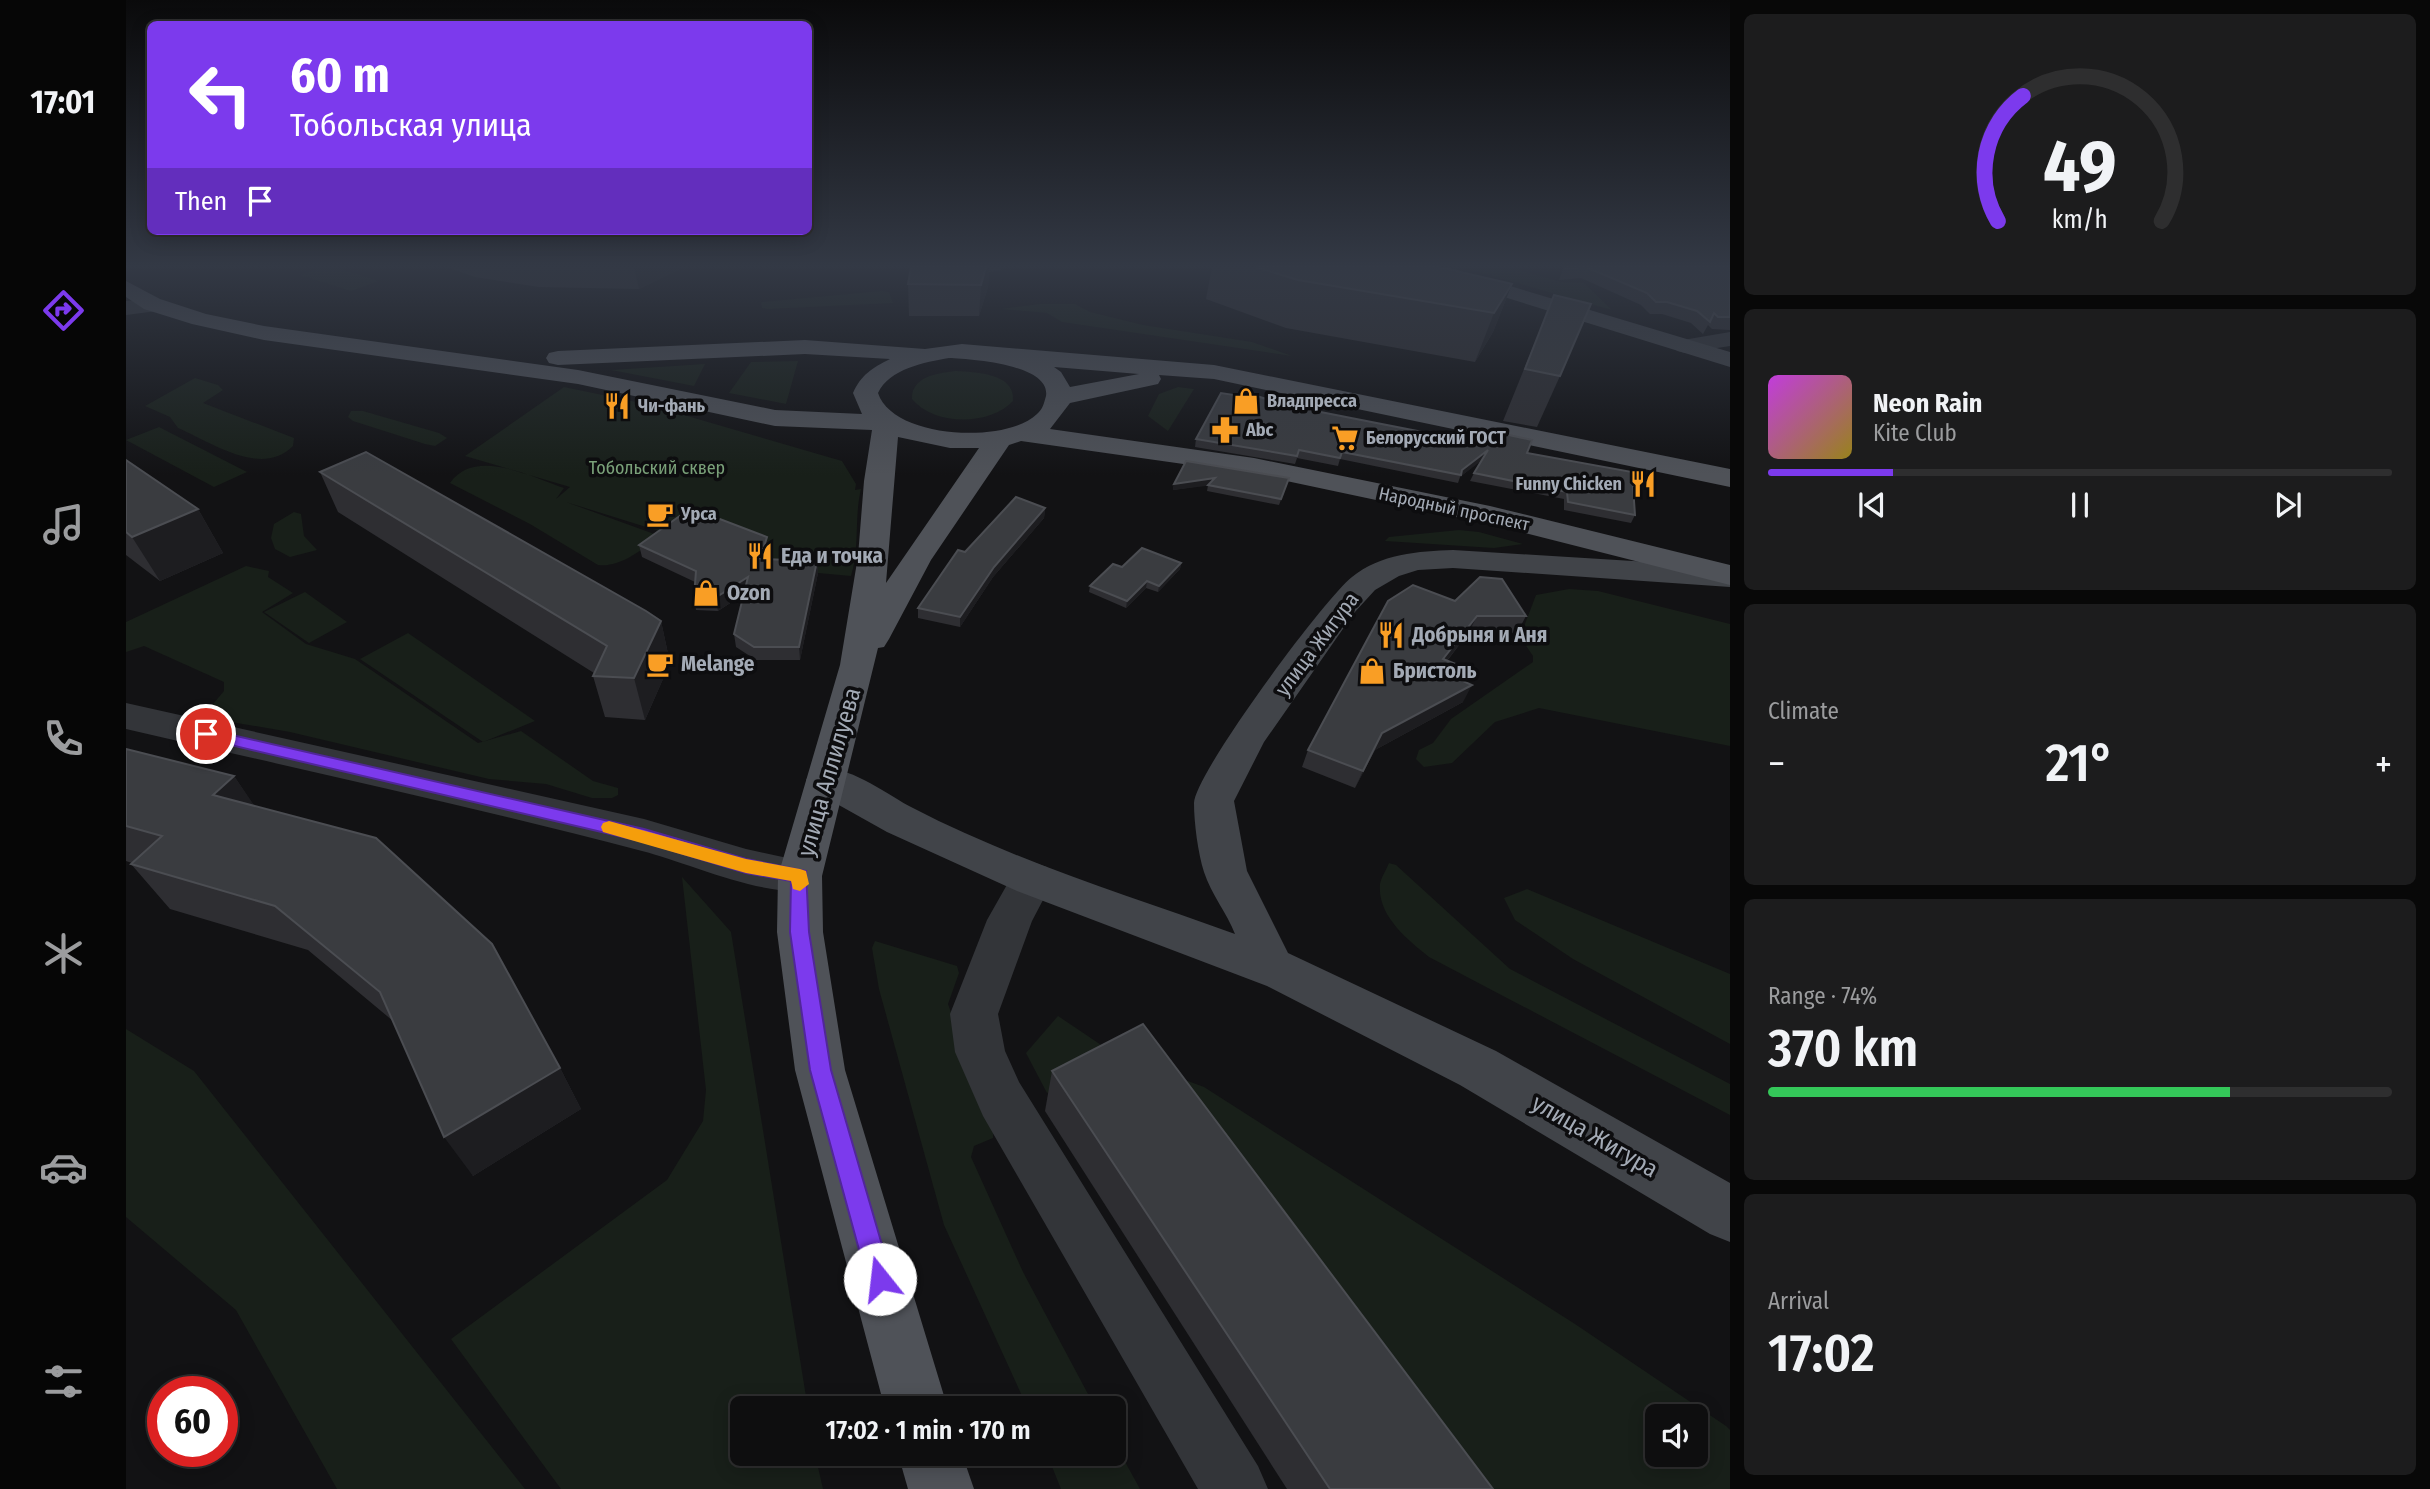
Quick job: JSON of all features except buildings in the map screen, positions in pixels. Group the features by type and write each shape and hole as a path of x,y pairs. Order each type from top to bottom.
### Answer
{"main road":[{"path":"290,336 483,362 719,376 805,347 924,354 975,351 1005,356 1196,370 1730,478"},
{"path":"1654,336 1730,360"},
{"path":"886,422 873,411 867,398 869,386 880,373 899,362 924,354"},
{"path":"1005,356 1044,373 1056,384 1060,397 1049,417 1010,435"},
{"path":"587,367 719,376 776,418 886,422"},
{"path":"1060,397 1196,370"},
{"name":"Народный проспект","path":"1060,397 1176,454"},
{"name":"Народный проспект","path":"886,422 909,433 937,439 1010,435 1254,466 1490,515 1730,576"},
{"name":"улица Аллилуева","path":"886,422 878,481 874,556 858,666 800,876 800,932 820,1070 913,1396"},
{"name":"улица Аллилуева","path":"858,666 915,560 1010,435"},
{"name":"улица Жигура","path":"1270,966 1256,929 1226,872 1214,801 1247,737 1342,606 1364,583 1388,569 1416,561 1453,559 1730,576"},
{"name":"улица Жигура","path":"827,780 902,821 1031,879 1270,966 1478,1068 1730,1214"},
{"path":"933,1466 940,1489"}],"street":[{"path":"1685,346 1730,339"},
{"path":"126,716 644,835 746,866 800,876"},
{"path":"1031,879 1010,920 974,1014 980,1052 1001,1099 1235,1489"}],"green space":[{"path":"1160,336 1217,336 1252,342 1292,356"},
{"path":"798,361 786,404 729,393 751,362"},
{"path":"705,364 694,386 611,370"},
{"path":"955,371 1001,379 1012,392 1013,401 991,415 962,419 934,414 912,399 920,381 933,375"},
{"path":"195,378 218,385 223,390 203,403 294,438 293,446 280,455 266,459 236,454 178,428 170,417 145,406"},
{"name":"Тобольский сквер","path":"564,387 646,404 842,461 856,484 855,490 861,489 851,576 818,573 662,532 566,502 657,535 630,557 614,564 598,565 530,524 450,483 461,472 474,467 489,466 512,470 465,456","holes":["526,474 570,487 556,499 564,488"]},
{"path":"1178,387 1194,389 1168,431 1148,416 1159,394"},
{"path":"351,411 363,411 439,433 447,438 435,446 425,444 353,421 348,417"},
{"path":"159,427 247,472 214,487 126,440"},
{"path":"294,512 301,514 304,536 317,550 290,557 275,549 271,538 274,524"},
{"path":"1459,530 1479,532 1523,544 1494,548 1385,541 1389,537"},
{"path":"246,566 269,571 268,577 293,593 262,612 306,644 355,659 478,743 521,731 593,781 618,788 618,795 612,798 592,798 546,784 489,779 290,732 202,717 224,691 224,682 144,646 126,652 126,622"},
{"path":"1569,589 1598,591 1730,624 1730,746 1539,708 1495,722 1452,763 1424,767 1416,759 1419,750 1433,743 1451,719 1533,662 1533,656 1520,637 1536,595"},
{"path":"305,592 347,622 309,643 264,612"},
{"path":"408,633 535,721 483,742 360,659"},
{"path":"1389,863 1396,865 1510,969 1730,1084 1730,1115 1429,957 1396,926 1383,907 1380,884"},
{"path":"682,877 731,932 806,1396 730,1396 730,1466 818,1466 823,1489 561,1489 451,1339 667,1180 703,1121 706,1090"},
{"path":"1527,889 1730,974 1730,1044 1573,959 1515,920 1504,898"},
{"path":"875,941 957,966 959,973 948,1004 993,1131 993,1138 974,1146 971,1157 1023,1272 1089,1396 1022,1396 944,1225 879,989 872,948"},
{"path":"1058,1016 1116,1055 1047,1093 1026,1053"},
{"path":"126,1029 194,1071 525,1489 337,1489 236,1310 126,1217"},
{"path":"1177,1077 1204,1087 1575,1324 1693,1404 1645,1404 1645,1467 1708,1467 1708,1414 1726,1426 1730,1430 1730,1489 1474,1489"},
{"path":"1126,1464 1140,1489 1061,1489 1052,1466 1126,1466"}],"slow traffic":[{"path":"609,827 746,866 800,876 800,884"}],"place":[{"name":"Владпресса","path":"1246,401"},
{"name":"Чи-фань","path":"617,406"},
{"name":"Abc","path":"1225,430"},
{"name":"Белорусский ГОСТ","path":"1345,438"},
{"name":"Funny Chicken","path":"1643,484"},
{"name":"Урса","path":"660,514"},
{"name":"Еда и точка","path":"760,556"},
{"name":"Ozon","path":"706,593"},
{"name":"Добрыня и Аня","path":"1391,635"},
{"name":"Melange","path":"660,664"},
{"name":"Бристоль","path":"1372,671"}],"route":[{"path":"206,734 644,835 746,866 800,876 800,932 820,1070 880,1279"}]}
